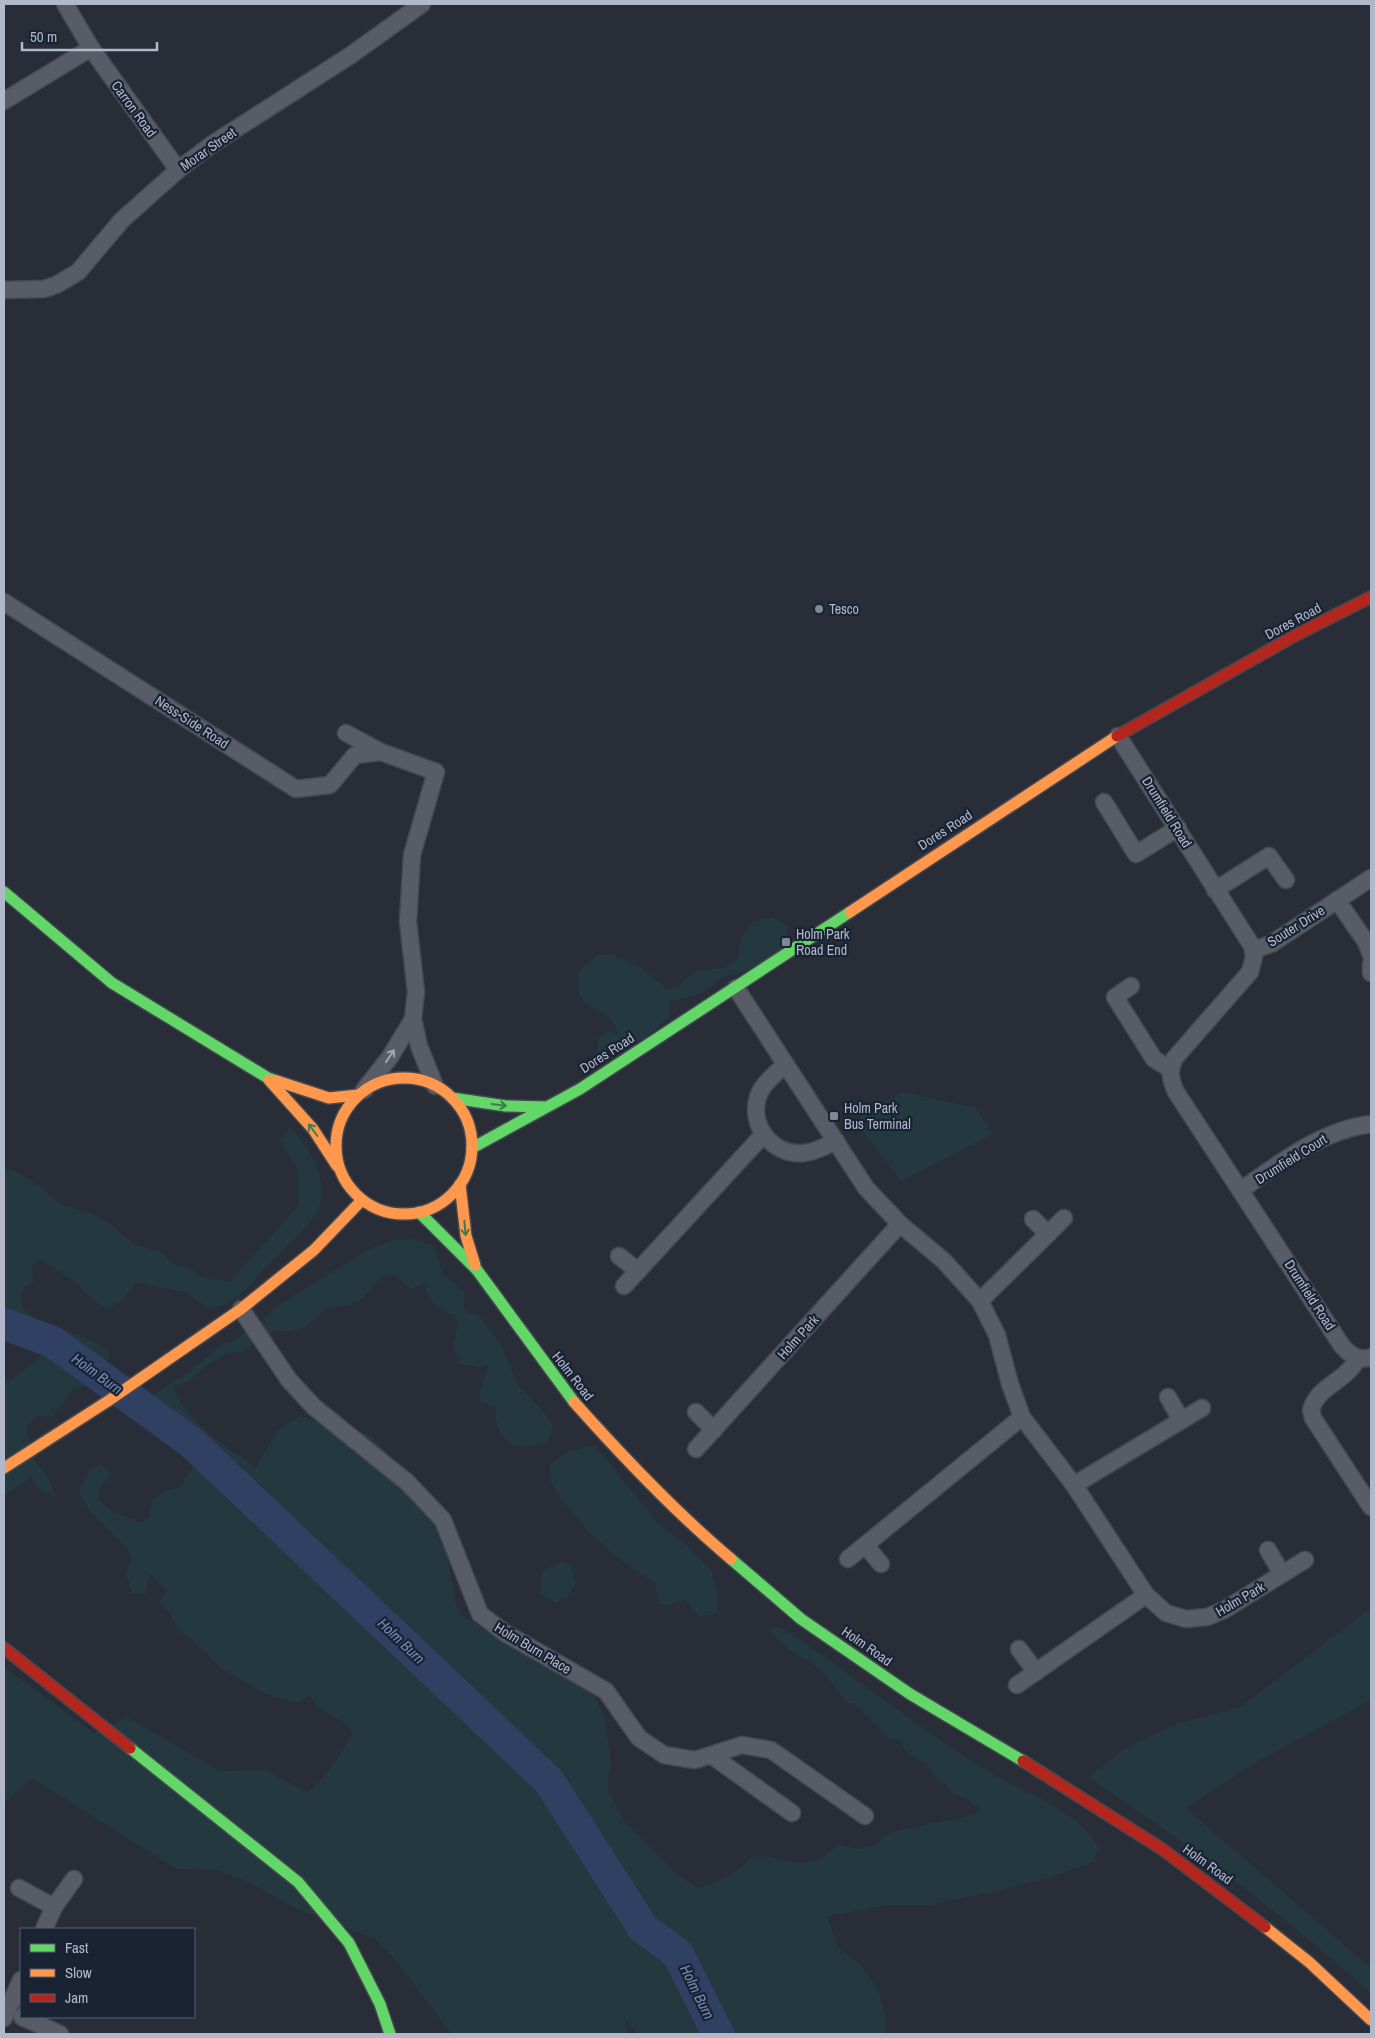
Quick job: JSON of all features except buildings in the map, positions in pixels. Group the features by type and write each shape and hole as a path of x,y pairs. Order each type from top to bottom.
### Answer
{"main road":[{"name":"Dores Road","path":"472,1148 580,1089 1118,736 1296,635 1371,597"},
{"path":"4,892 112,983 268,1078 322,1097 361,1093"},
{"path":"268,1078 313,1129 349,1187 362,1200 378,1209 396,1214 419,1212 435,1207 448,1198 460,1184 468,1167 472,1148 469,1128 463,1113 452,1098 435,1086 415,1079 401,1078 378,1083 361,1093 344,1112 337,1131 336,1151 340,1170"},
{"name":"Dores Road","path":"452,1098 506,1106 546,1107"},
{"path":"460,1184 466,1236 477,1270"},
{"path":"4,1468 108,1401 241,1309 314,1250 362,1200"},
{"name":"Holm Road","path":"419,1212 477,1270 566,1394 632,1467 699,1532 801,1618 910,1694 1042,1772 1162,1849 1236,1904 1308,1962 1371,2020"},
{"path":"4,1648 298,1882 349,1943 380,2004 390,2034"}],"street":[{"name":"Carron Road","path":"65,4 90,48 178,170"},
{"name":"Morar Street","path":"4,290 44,288 56,285 78,272 122,220 178,170 211,144 352,55 422,4"},
{"path":"4,102 90,48"},
{"name":"Ness-Side Road","path":"4,602 296,789 330,785 355,755 381,752"},
{"name":"Ness-Side Road","path":"346,733 381,752 436,772 412,855 408,922 416,992 413,1019 420,1046 435,1086"},
{"name":"Drumfield Road","path":"1118,736 1178,828 1253,950"},
{"path":"1104,802 1136,854 1178,828"},
{"path":"1215,890 1269,856 1286,880"},
{"name":"Souter Drive","path":"1253,950 1272,944 1371,878"},
{"name":"Souter Drive","path":"1337,900 1366,942 1371,955"},
{"path":"1131,986 1115,997 1154,1059 1170,1069 1180,1050 1250,972 1254,964 1253,950"},
{"path":"1371,964 1371,973"},
{"name":"Holm Park","path":"736,988 866,1188 900,1224 944,1261 980,1301 997,1335 1010,1384 1022,1417 1074,1485 1146,1595 1166,1613 1186,1619 1207,1617 1224,1610 1305,1560"},
{"name":"Ness-Side Road","path":"361,1093 390,1057 413,1019"},
{"path":"785,1065 765,1085 758,1096 755,1113 763,1135 777,1147 788,1152 804,1153 836,1141"},
{"name":"Drumfield Road","path":"1170,1069 1170,1080 1176,1092 1342,1346 1349,1353 1365,1357"},
{"name":"Drumfield Court","path":"1241,1190 1318,1140 1339,1130 1371,1124"},
{"path":"624,1286 763,1135"},
{"path":"980,1301 1064,1218"},
{"path":"1033,1219 1048,1234"},
{"name":"Holm Park","path":"696,1449 900,1224"},
{"path":"619,1256 638,1272"},
{"name":"Holm Burn Place","path":"241,1309 289,1380 314,1407 408,1483 443,1520 480,1614 505,1633 606,1691 640,1738 664,1755 695,1760 742,1745 771,1750 865,1816"},
{"name":"Drumfield Road","path":"1365,1357 1346,1375 1319,1394 1311,1410 1313,1418 1371,1507"},
{"path":"1168,1397 1181,1420"},
{"path":"1074,1485 1202,1408"},
{"path":"696,1412 714,1430"},
{"path":"848,1559 1022,1417"},
{"path":"865,1545 881,1564"},
{"path":"1268,1550 1282,1574"},
{"path":"1017,1685 1146,1595"},
{"path":"1019,1649 1036,1672"},
{"path":"711,1755 792,1813"},
{"path":"44,1928 54,1907 74,1879"},
{"path":"19,1888 54,1907"},
{"path":"14,2015 20,1985"},
{"path":"21,2018 60,2034"}],"shaded area":[{"path":"772,917 788,926 787,951 741,973 722,977 703,993 669,1002 669,1017 645,1038 630,1042 611,1054 598,1051 598,1038 608,1031 618,1034 614,1023 608,1017 587,1005 582,999 579,989 578,973 595,957 613,955 623,959 643,970 666,989 679,986 695,971 728,967 738,958 741,938 753,922"},
{"path":"902,1092 976,1108 993,1134 901,1181 854,1120"},
{"path":"290,1128 311,1155 320,1175 322,1186 318,1209 296,1238 243,1292 227,1303 218,1307 208,1308 185,1292 136,1283 122,1301 108,1309 99,1305 72,1280 41,1260 32,1265 33,1283 25,1286 21,1298 25,1310 33,1317 45,1323 99,1344 109,1351 108,1361 98,1381 73,1390 53,1416 38,1416 26,1426 33,1459 46,1474 57,1498 38,1489 31,1477 4,1496 4,1384 37,1360 48,1348 4,1324 4,1168 14,1170 40,1186 63,1206 89,1212 112,1225 133,1244 161,1252 177,1266 189,1268 206,1278 229,1282 299,1205 297,1168 279,1140"},
{"path":"416,1239 434,1246 443,1274 464,1291 464,1310 480,1317 501,1344 518,1385 542,1410 553,1426 547,1443 536,1446 516,1446 503,1437 496,1420 496,1408 479,1401 483,1379 489,1365 480,1367 460,1364 453,1348 458,1322 452,1314 433,1303 425,1283 412,1289 394,1275 382,1276 362,1299 347,1305 332,1307 322,1312 305,1327 289,1332 276,1330 243,1352 230,1353 207,1365 192,1379 174,1388 180,1400 197,1423 233,1452 256,1467 278,1430 301,1416 348,1432 369,1434 383,1448 392,1470 431,1510 447,1552 456,1605 461,1615 540,1664 562,1666 580,1677 594,1695 604,1716 611,1762 607,1788 622,1818 676,1874 699,1888 728,1875 752,1857 772,1857 800,1864 822,1859 837,1845 860,1849 876,1845 886,1834 964,1817 981,1810 967,1799 953,1794 947,1786 935,1777 926,1764 903,1748 903,1741 888,1738 854,1703 848,1704 824,1673 780,1643 770,1628 781,1627 927,1731 993,1774 1052,1805 1080,1824 1100,1849 1092,1862 1061,1874 1006,1889 930,1905 887,1905 827,1916 838,1947 862,1966 879,1992 885,2015 886,2034 637,2034 626,2020 626,2034 451,2034 395,1960 376,1940 295,1908 246,1881 217,1870 176,1869 32,1778 4,1803 4,1667 94,1733 127,1717 220,1771 266,1770 308,1793 344,1749 353,1732 348,1726 314,1703 310,1696 297,1703 266,1694 221,1668 194,1642 179,1631 170,1614 159,1602 167,1591 150,1574 145,1594 132,1593 126,1574 131,1558 130,1555 125,1546 89,1510 79,1492 90,1470 101,1465 112,1475 100,1487 98,1499 110,1510 141,1523 150,1516 152,1501 164,1491 179,1488 199,1458 191,1451 169,1443 156,1433 149,1422 130,1411 172,1382 188,1374 219,1347 234,1341 262,1321 277,1306 369,1249 393,1240"},
{"path":"595,1446 659,1524 687,1545 712,1571 717,1594 718,1613 699,1617 685,1599 670,1605 658,1604 656,1583 612,1553 571,1512 551,1482 550,1465 560,1457 571,1452"},
{"path":"562,1562 571,1566 576,1583 567,1598 556,1603 540,1594 542,1571"},
{"path":"1371,1608 1371,1700 1255,1763 1186,1808 1371,1968 1371,1994 1304,1935 1234,1880 1088,1777 1124,1749 1173,1725 1240,1707"}],"waterway":[{"name":"Holm Burn","path":"4,1324 53,1342 192,1443 549,1781 643,1928 678,1954 718,2034"}],"traffic: fast":[{"path":"4,892 112,983 268,1078 277,1081"},
{"path":"472,1148 580,1089 850,912"},
{"path":"452,1098 506,1106 546,1107"},
{"path":"419,1212 477,1270 574,1402"},
{"path":"731,1559 801,1619 910,1694 1023,1761"},
{"path":"130,1748 298,1882 349,1943 380,2004 390,2034"}],"traffic: slow":[{"path":"850,912 1117,736"},
{"path":"404,1078 430,1083 452,1098 467,1120 472,1146 467,1172 452,1194 430,1209 404,1214 378,1209 356,1194 341,1172 336,1146 341,1120 356,1098 378,1083 404,1078"},
{"path":"269,1080 313,1129 337,1166"},
{"path":"277,1081 329,1098 358,1095"},
{"path":"460,1184 466,1236 475,1265"},
{"path":"4,1468 108,1401 241,1309 314,1250 362,1200"},
{"path":"574,1402 650,1483 689,1522 731,1559"},
{"path":"1265,1927 1309,1962 1371,2020"}],"traffic: jam":[{"path":"1117,736 1296,635 1371,597"},
{"path":"4,1648 130,1748"},
{"path":"1023,1761 1162,1849 1265,1927"}],"place":[{"name":"Tesco","path":"819,609"},
{"name":"Holm Park Road End","path":"786,942"},
{"name":"Holm Park Bus Terminal","path":"834,1116"}]}
